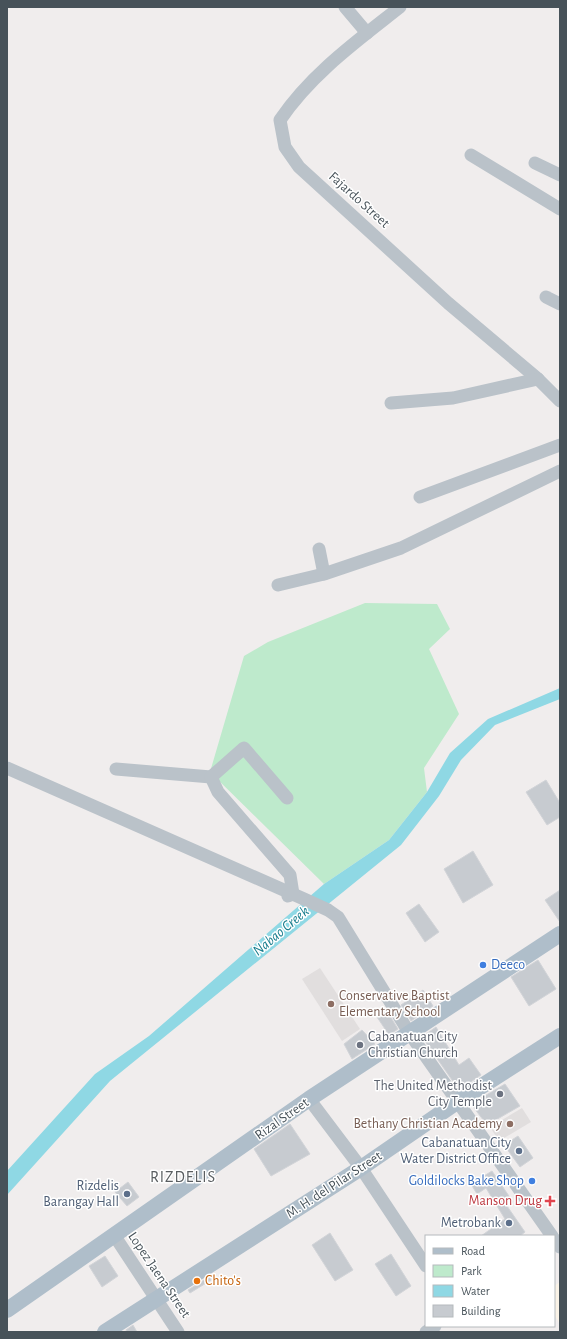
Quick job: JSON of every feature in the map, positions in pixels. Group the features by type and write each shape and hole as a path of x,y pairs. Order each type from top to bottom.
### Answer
{"main road":[{"name":"Rizal Street","path":"7,1310 309,1099 560,934"},
{"name":"M. H. del Pilar Street","path":"105,1332 361,1168 457,1102 560,1036"}],"street":[{"path":"345,7 367,33"},
{"name":"Fajardo Street","path":"400,7 342,53 294,99 280,120 285,147 299,167 448,303 538,379 560,401"},
{"path":"471,155 560,209"},
{"path":"535,163 560,175"},
{"path":"546,297 560,304"},
{"path":"390,403 453,398 538,379"},
{"path":"420,497 560,445"},
{"path":"278,585 324,574 401,548 560,471"},
{"path":"319,550 324,574"},
{"path":"116,768 211,777 244,748 287,798"},
{"path":"7,768 299,896 328,910 338,917 410,1034 550,1235"},
{"path":"211,777 218,792 290,875 299,896"},
{"path":"186,855 281,898 299,896"},
{"path":"309,1099 361,1168 425,1264"},
{"name":"Lopez Jaena Street","path":"114,1235 178,1332"}],"shaded area":[{"name":"Conservative Baptist Elementary School","path":"320,968 360,1029 342,1041 302,979"},
{"name":"Bethany Christian Academy","path":"522,1108 531,1122 499,1141 490,1127"},
{"path":"560,1282 560,1324 555,1316 555,1285"}],"green space":[{"path":"365,603 437,604 450,629 429,649 459,714 424,768 427,792 389,840 324,884 210,772 244,656 268,642"}],"water":[{"name":"Nabao Creek","path":"560,688 560,699 495,725 461,760 439,796 401,845 110,1081 7,1195 7,1171 95,1074 149,1036 324,884 389,840 427,792 450,753 488,719"}],"building":[{"path":"546,780 560,803 560,817 547,825 526,792"},
{"path":"473,851 493,885 463,903 444,869"},
{"path":"560,890 560,922 545,900"},
{"path":"419,904 439,932 425,942 406,913"},
{"path":"538,960 556,989 529,1006 511,977"},
{"path":"423,990 433,1006 411,1021 401,1005"},
{"path":"387,1011 398,1029 389,1035 377,1017"},
{"path":"436,1027 459,1065 469,1058 481,1075 459,1090 422,1037"},
{"name":"Cabanatuan City Christian Church","path":"362,1030 375,1044 352,1059 344,1044"},
{"name":"The United Methodist City Temple","path":"505,1084 520,1106 487,1125 471,1104"},
{"path":"290,1124 310,1154 271,1176 254,1149"},
{"name":"Cabanatuan City Water District Office","path":"518,1136 533,1158 520,1167 504,1145"},
{"path":"492,1171 513,1202 507,1206 525,1232 521,1235 482,1235 505,1219 486,1188 477,1194 471,1184"},
{"name":"Rizdelis Barangay Hall","path":"128,1182 139,1197 127,1206 115,1192"},
{"path":"330,1233 353,1270 335,1281 312,1245"},
{"path":"391,1254 411,1286 396,1296 375,1264"},
{"path":"105,1256 118,1276 102,1287 89,1266"},
{"path":"209,1277 211,1280 190,1293 188,1290"},
{"path":"133,1325 137,1332 127,1332 126,1330"}],"place":[{"name":"Deeco","path":"483,965"},
{"name":"Conservative Baptist Elementary School","path":"331,1004"},
{"name":"Cabanatuan City Christian Church","path":"360,1045"},
{"name":"The United Methodist City Temple","path":"500,1094"},
{"name":"Bethany Christian Academy","path":"510,1124"},
{"name":"Cabanatuan City Water District Office","path":"519,1151"},
{"name":"Goldilocks Bake Shop","path":"532,1181"},
{"name":"Rizdelis Barangay Hall","path":"127,1194"},
{"name":"Manson Drug","path":"550,1201"},
{"name":"Metrobank","path":"509,1223"},
{"name":"Chito's","path":"197,1281"}],"district":[{"name":"RIZDELIS","path":"183,1177"}]}
